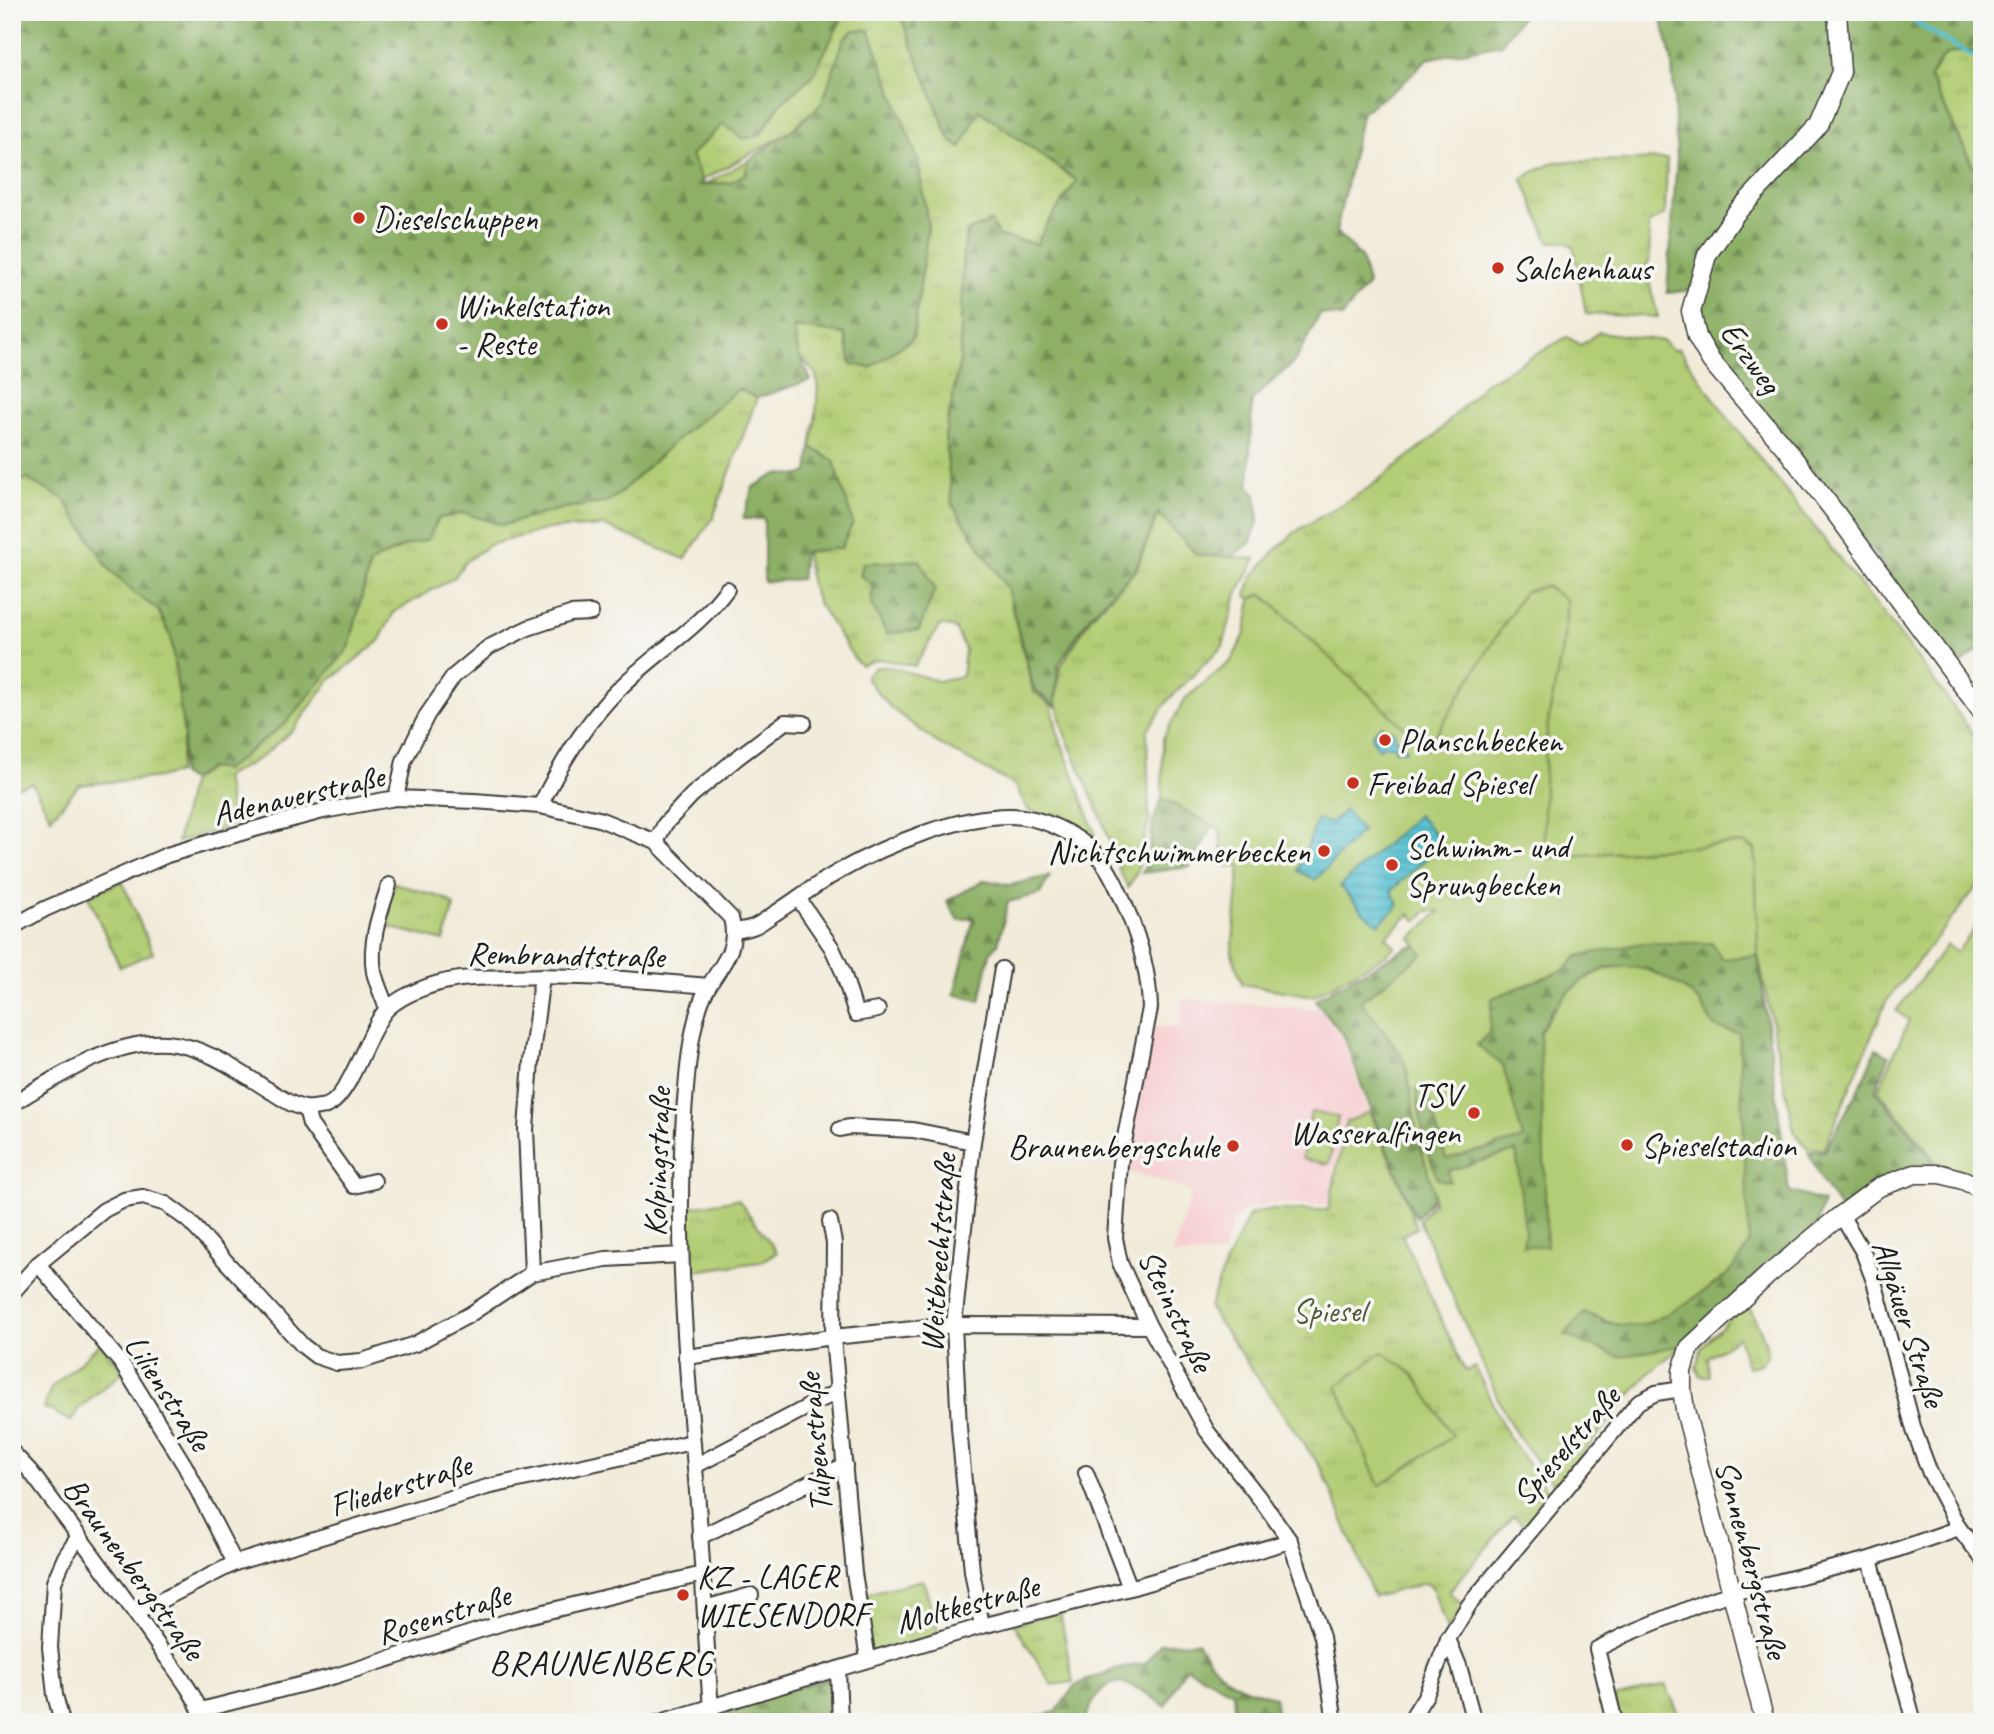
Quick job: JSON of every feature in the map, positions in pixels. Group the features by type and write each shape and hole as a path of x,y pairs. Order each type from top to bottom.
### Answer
{"street":[{"name":"Erzweg","path":"1837,12 1841,72 1818,126 1736,213 1721,234 1707,256 1691,311 1697,337 1711,361 1787,450 1982,712"},
{"path":"540,806 579,737 619,688 713,609 727,589"},
{"path":"396,798 404,761 426,715 454,676 489,648 528,628 570,614 591,613"},
{"path":"656,842 666,824 692,795 737,758 785,722 804,723"},
{"name":"Adenauerstraße","path":"12,927 167,855 311,814 396,798 474,800 540,806 599,819 656,842 731,918 734,931"},
{"name":"Steinstraße","path":"798,898 840,871 895,845 926,832 987,818 1025,817 1072,835 1098,856 1123,900 1134,926 1147,974 1150,1008 1120,1163 1115,1238 1119,1263 1149,1326 1207,1431 1268,1508 1290,1541 1322,1637 1335,1722"},
{"path":"387,1010 374,974 372,955 376,926 389,885"},
{"path":"734,931 754,926 798,898 831,948 843,972 856,1014 878,1010"},
{"name":"Kolpingstraße","path":"711,1715 686,1357 680,1184 687,1074 700,1005 708,986 730,952 734,931"},
{"name":"Weitbrechtstraße","path":"982,1626 972,1571 959,1427 954,1325 973,1142 1002,969"},
{"path":"531,1273 526,1129 542,976"},
{"name":"Rembrandtstraße","path":"306,1109 329,1105 343,1090 362,1051 387,1010 417,990 455,979 542,976 604,976 708,986"},
{"path":"12,1104 108,1053 136,1045 169,1043 203,1052 222,1061 291,1104 306,1109 310,1124 354,1186 374,1181"},
{"path":"840,1129 849,1126 913,1130 973,1142"},
{"path":"1682,1390 1682,1371 1689,1348 1768,1275 1879,1187 1915,1174 1941,1174 1982,1189"},
{"path":"12,1293 38,1264 104,1210 124,1200 143,1197 166,1204 189,1221 303,1346 316,1356 337,1363 362,1361 415,1344 469,1315 531,1273 606,1259 681,1255"},
{"name":"Allgäuer Straße","path":"1841,1215 1863,1252 1874,1281 1914,1430 1930,1473 1959,1528 1982,1559"},
{"name":"Tulpenstraße","path":"830,1221 834,1243 833,1337 854,1573 868,1659"},
{"name":"Lilienstraße","path":"38,1264 122,1364 185,1466 235,1563"},
{"path":"686,1357 833,1337 954,1325 1149,1326"},
{"name":"Sonnenbergstraße","path":"1682,1390 1765,1722"},
{"name":"Spieselstraße","path":"1409,1722 1426,1695 1448,1639 1469,1605 1638,1402 1656,1393 1682,1390"},
{"path":"695,1466 838,1391"},
{"name":"Fliederstraße","path":"136,1613 235,1563 487,1487 692,1442"},
{"name":"Braunenbergstraße","path":"12,1452 30,1471 136,1613 192,1694 203,1716"},
{"path":"700,1537 845,1465"},
{"path":"1086,1473 1130,1588"},
{"path":"1615,1722 1597,1650 1625,1635 1707,1601 1870,1559 1959,1528"},
{"path":"62,1722 55,1695 50,1647 54,1582 65,1557 79,1536"},
{"name":"Moltkestraße","path":"660,1722 711,1715 868,1659 1130,1588 1290,1541"},
{"path":"1870,1559 1914,1722"},
{"name":"Rosenstraße","path":"203,1716 515,1619 703,1574"},
{"path":"705,1608 751,1595"},
{"path":"1448,1639 1459,1666 1474,1722"},
{"path":"838,1669 840,1722"}],"shaded area":[{"name":"Braunenbergschule","path":"1182,999 1319,1009 1341,1037 1368,1111 1345,1122 1327,1205 1268,1204 1246,1209 1232,1223 1223,1255 1172,1255 1192,1192 1122,1170 1150,1027 1180,1027"}],"green space":[{"path":"12,12 845,12 813,75 780,104 760,135 743,139 723,124 691,155 703,184 730,183 746,173 749,160 788,133 822,103 844,39 854,30 869,30 918,160 928,227 913,338 870,368 851,364 845,334 794,327 799,356 811,380 757,398 738,389 674,442 618,495 604,503 564,508 503,525 464,513 439,518 427,540 404,546 370,563 349,648 286,723 225,770 210,768 191,780 181,775 184,735 171,637 158,610 110,570 64,499 27,479 12,482"},
{"path":"845,12 897,12 950,140 960,148 979,110 1077,181 1047,224 1037,244 998,236 963,252 960,360 945,436 952,504 1007,588 1033,691 1052,706 1057,731 1095,833 1091,840 1065,824 1027,809 1016,786 936,742 891,708 865,677 876,667 890,667 938,681 962,676 965,649 955,628 940,625 915,666 879,659 861,665 818,603 810,581 806,552 841,548 834,461 811,447 818,383 815,373 799,356 793,327 846,334 851,364 870,368 913,338 928,227 918,160 844,39 823,103 788,133 701,181 690,155 723,124 760,135 780,104 813,75"},
{"path":"897,12 1525,12 1501,44 1427,59 1401,85 1362,112 1336,232 1361,257 1368,284 1342,317 1320,314 1296,360 1252,400 1249,487 1256,495 1259,520 1250,543 1231,558 1197,555 1158,513 1135,570 1090,616 1058,665 1055,706 1034,689 1007,588 952,504 945,436 960,360 963,252 967,232 991,221 998,236 1037,244 1047,224 1077,181 979,110 961,148 950,140"},
{"path":"1660,12 1982,12 1982,60 1979,52 1954,52 1940,61 1930,77 1982,185 1982,227 1968,252 1982,252 1982,647 1958,666 1832,497 1715,350 1700,318 1707,288 1667,293 1677,159 1672,62"},
{"path":"1951,51 1980,52 1982,60 1982,185 1930,77 1942,57"},
{"path":"1667,159 1665,214 1649,224 1650,258 1646,269 1658,317 1586,314 1574,248 1567,242 1549,242 1522,178 1554,162"},
{"path":"749,160 746,173 730,183 706,184"},
{"path":"1599,332 1664,341 1672,350 1679,349 1725,414 1904,640 1982,746 1982,880 1886,1002 1824,1149 1807,1148 1794,1131 1758,955 1754,849 1742,843 1545,858 1546,740 1562,646 1566,600 1524,592 1427,749 1262,594 1251,599 1246,596 1252,577 1295,532 1367,489 1435,436 1484,384 1567,337 1581,345"},
{"path":"738,389 757,398 713,518 685,559 605,526 548,529 489,545 465,562 455,577 394,612 379,641 329,681 294,729 260,758 225,777 233,825 177,842 191,780 210,768 349,648 370,563 404,546 427,540 439,518 464,513 503,525 564,508 604,503 618,495 674,442"},
{"path":"811,447 834,461 853,523 841,548 804,552 801,579 764,582 764,519 743,519 753,487 777,474 801,475 808,472"},
{"path":"27,478 64,499 110,570 158,610 171,637 184,735 178,773 79,785 51,818 32,783 13,788 12,482"},
{"path":"1159,512 1197,555 1256,559 1237,594 1223,646 1169,699 1147,731 1149,821 1137,872 1128,888 1063,730 1056,702 1060,667 1092,616 1136,570"},
{"path":"920,560 935,589 919,630 887,634 871,604 873,585 860,575 863,563"},
{"path":"1546,586 1566,600 1566,615 1546,740 1545,858 1743,843 1755,849 1758,955 1722,959 1712,943 1642,943 1578,956 1563,970 1492,998 1489,1033 1477,1045 1503,1066 1523,1139 1446,1159 1426,1088 1415,1089 1425,1143 1437,1179 1450,1182 1448,1171 1516,1151 1525,1232 1523,1246 1547,1246 1540,1033 1562,999 1591,975 1608,969 1626,967 1645,970 1670,980 1693,996 1714,1027 1739,1033 1749,1243 1736,1264 1716,1283 1688,1302 1646,1324 1622,1325 1584,1312 1565,1335 1619,1357 1683,1345 1648,1374 1555,1486 1517,1435 1504,1412 1419,1220 1433,1203 1434,1192 1417,1133 1408,1074 1402,1055 1361,1001 1423,954 1411,938 1440,911 1427,911 1417,921 1410,914 1386,937 1395,947 1313,996 1242,984 1232,953 1240,866 1223,865 1220,829 1162,798 1163,738 1185,699 1231,661 1245,634 1251,599 1262,594 1427,749 1524,592"},
{"path":"1162,798 1213,825 1190,867 1142,873 1148,860 1153,821"},
{"path":"1050,876 1040,894 1008,902 998,944 990,953 980,1001 954,994 974,918 958,920 947,901 985,880 1010,885"},
{"path":"122,881 153,953 120,967 88,896"},
{"path":"394,883 446,899 454,906 444,941 381,925"},
{"path":"1982,919 1982,1186 1936,1169 1932,1155 1878,1090 1909,1020 1896,1011 1947,945 1957,952"},
{"path":"1642,943 1712,943 1722,959 1758,955 1789,1191 1823,1202 1817,1225 1683,1345 1619,1357 1565,1335 1584,1311 1618,1325 1714,1027 1700,1002 1651,970 1610,967 1590,975 1567,993 1550,1013 1540,1033 1547,1246 1523,1247 1525,1232 1516,1151 1449,1171 1451,1182 1437,1180 1425,1143 1415,1089 1426,1087 1522,1139 1503,1066 1477,1045 1489,1033 1492,998 1563,970 1578,956"},
{"path":"1410,946 1417,946 1424,954 1362,1001 1402,1055 1408,1074 1417,1133 1434,1192 1434,1197 1417,1217 1365,1095 1344,1036 1316,1001"},
{"path":"1876,1049 1889,1056 1875,1090 1929,1155 1933,1167 1840,1209 1808,1152 1825,1151 1862,1082"},
{"path":"1311,1112 1338,1117 1329,1164 1302,1159"},
{"name":"Spiesel","path":"1369,1112 1417,1228 1402,1235 1465,1371 1475,1367 1508,1436 1552,1498 1528,1528 1513,1516 1449,1592 1464,1606 1447,1630 1432,1587 1425,1583 1374,1597 1323,1471 1209,1308 1227,1260 1250,1214 1266,1210 1328,1210 1347,1122"},
{"path":"738,1199 777,1252 760,1262 686,1272 684,1208"},
{"path":"1747,1302 1765,1340 1767,1355 1761,1364 1747,1367 1738,1337 1708,1358 1709,1376 1700,1376 1696,1367 1702,1346"},
{"path":"101,1343 123,1372 79,1408 71,1421 44,1408 51,1388"},
{"path":"1382,1352 1414,1375 1453,1436 1379,1486 1337,1386"},
{"path":"923,1580 939,1634 871,1656 861,1595"},
{"path":"1060,1612 1073,1682 1052,1685 1014,1624"},
{"path":"1197,1642 1213,1665 1229,1680 1275,1697 1276,1722 1235,1722 1233,1692 1186,1667 1165,1706 1136,1687 1120,1683 1112,1684 1101,1691 1083,1722 1006,1722 1056,1712 1075,1685 1118,1668 1145,1664 1161,1643"},
{"path":"833,1677 836,1722 781,1722 774,1716 730,1721 727,1708"},
{"path":"1665,1685 1680,1716 1660,1722 1620,1722 1614,1698"}],"water":[{"name":"Planschbecken","path":"1381,725 1386,729 1385,735 1390,729 1395,732 1395,738 1406,747 1406,751 1383,745 1379,749 1372,738"},
{"name":"Nichtschwimmerbecken","path":"1345,810 1362,831 1315,880 1298,871 1317,820 1331,823"},
{"name":"Schwimm- und Sprungbecken","path":"1418,815 1443,843 1391,891 1399,905 1379,924 1364,913 1340,886"}],"waterway":[{"path":"1898,12 1982,62"}],"place":[{"name":"Dieselschuppen","path":"359,218"},
{"name":"Salchenhaus","path":"1498,268"},
{"name":"Winkelstation - Reste","path":"442,324"},
{"name":"Planschbecken","path":"1385,740"},
{"name":"Freibad Spiesel","path":"1353,783"},
{"name":"Nichtschwimmerbecken","path":"1324,851"},
{"name":"Schwimm- und Sprungbecken","path":"1392,865"},
{"name":"TSV Wasseralfingen","path":"1474,1113"},
{"name":"Spieselstadion","path":"1627,1145"},
{"name":"Braunenbergschule","path":"1233,1146"},
{"name":"KZ - LAGER WIESENDORF","path":"683,1595"}],"district":[{"name":"BRAUNENBERG","path":"601,1662"}]}
